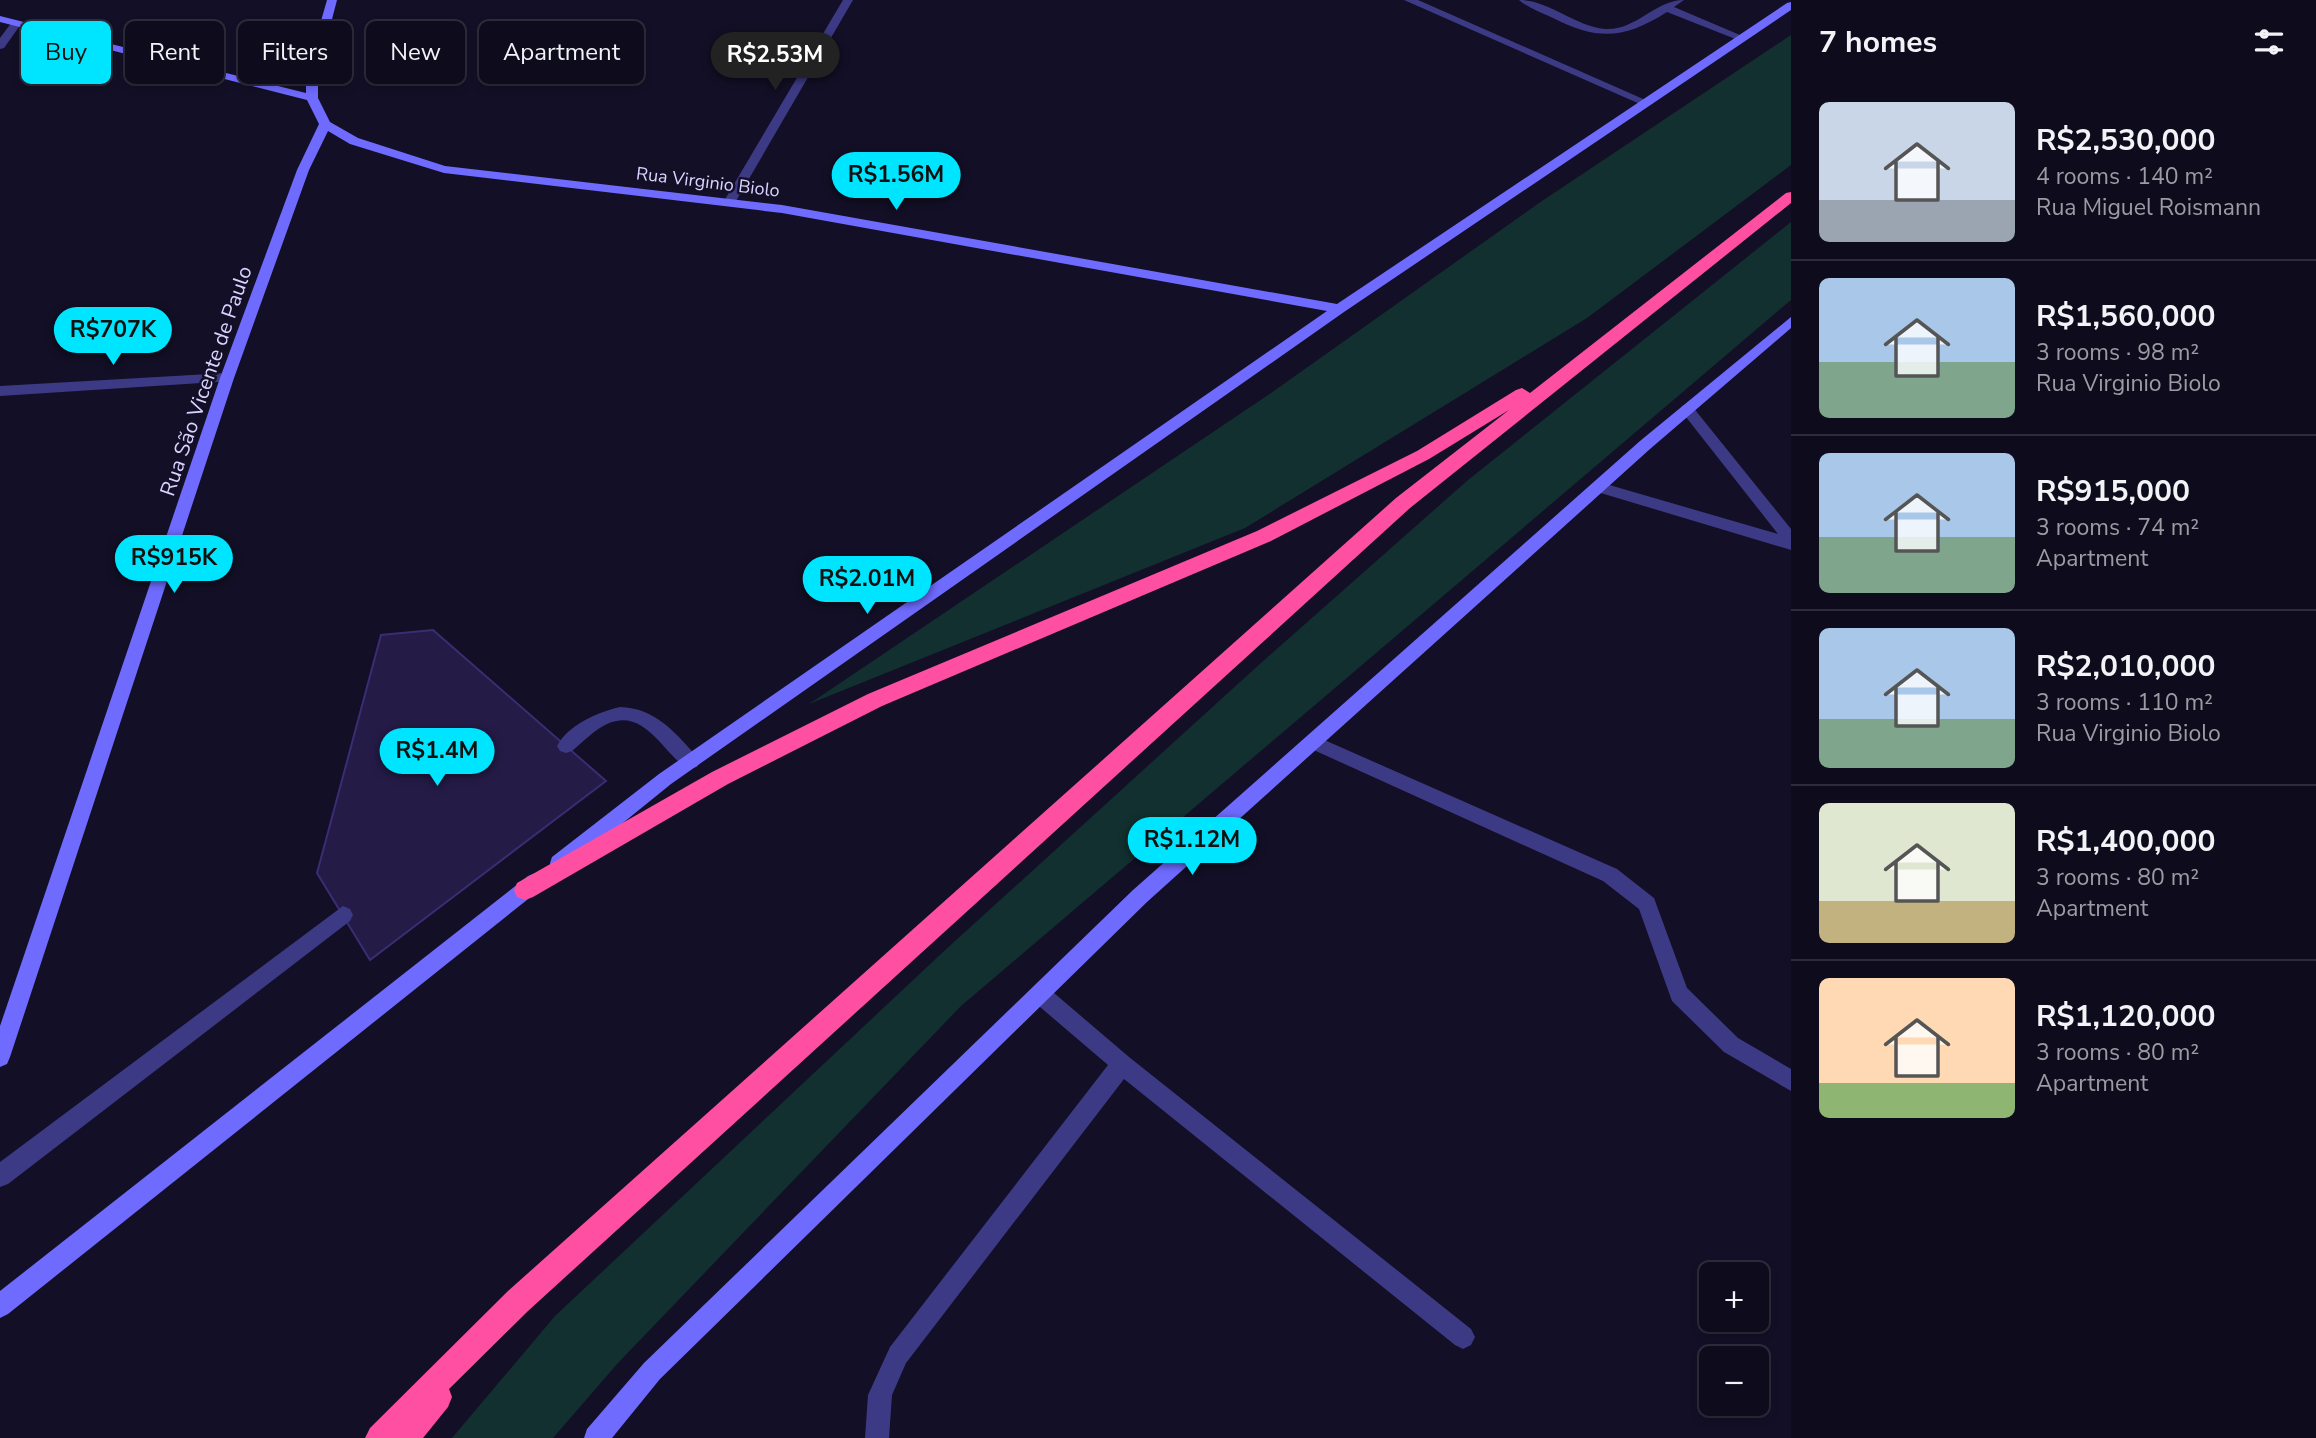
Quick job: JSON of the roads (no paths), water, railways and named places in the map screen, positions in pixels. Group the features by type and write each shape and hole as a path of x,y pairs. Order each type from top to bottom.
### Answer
{"highway":[{"path":"380,1438 518,1301 1403,503 1791,196"},
{"path":"525,890 720,778 875,700 1264,536 1411,461 1607,342"},
{"path":"404,1438 518,1301"}],"main road":[{"path":"325,124 312,98 312,73 331,0"},
{"path":"0,1306 525,890 691,762 1339,309 1791,5"},
{"path":"0,19 312,98"},
{"name":"Rua Virginio Biolo","path":"325,124 354,141 444,169 730,201 1339,309"},
{"name":"Rua São Vicente de Paulo","path":"0,1057 227,379 303,170 325,124"},
{"path":"596,1438 652,1371 1140,896 1687,409 1791,321"}],"street":[{"path":"730,201 848,0"},
{"path":"1409,0 1644,102"},
{"path":"1524,0 1578,25 1598,31 1618,32 1632,28 1679,0"},
{"path":"1666,8 1742,38"},
{"path":"0,46 16,24"},
{"path":"0,391 227,379"},
{"path":"1687,409 1791,542"},
{"path":"1599,487 1791,542"},
{"path":"566,746 605,717 629,713 643,716 653,723 691,762"},
{"path":"1313,742 1610,875 1647,904 1679,994 1731,1045 1791,1081"},
{"path":"0,1176 344,915"},
{"path":"1040,994 1122,1064 1463,1337"},
{"path":"877,1438 876,1416 882,1382 898,1355 1122,1064"}]}
